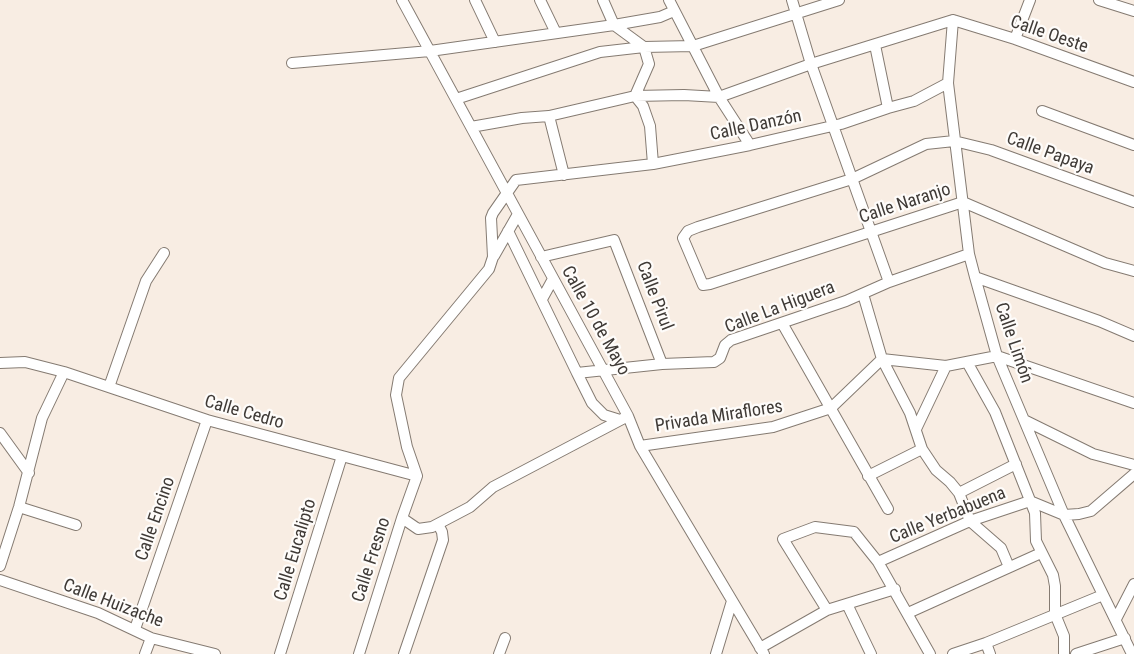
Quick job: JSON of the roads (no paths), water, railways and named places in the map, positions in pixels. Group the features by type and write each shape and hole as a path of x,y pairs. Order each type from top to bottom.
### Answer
{"street":[{"name":"Calle 10 de Mayo","path":"402,0 603,371 624,418 762,651"},
{"path":"475,0 494,42"},
{"path":"540,0 556,33"},
{"path":"603,0 614,25 644,47 649,64 635,96"},
{"path":"669,0 719,97 750,144"},
{"path":"792,0 811,64 889,282"},
{"path":"456,99 600,52 644,47 693,46 839,0"},
{"path":"1015,39 1030,0"},
{"path":"1102,0 1134,11"},
{"path":"292,63 430,51 614,25 660,17 674,11"},
{"path":"471,127 522,118 549,116 635,96 684,95 719,97 811,64 953,20"},
{"name":"Calle Oeste","path":"953,20 1015,39 1134,82"},
{"name":"Calle Limón","path":"953,20 948,83 954,141 969,254 997,356 1064,515 1132,654"},
{"path":"875,44 888,108"},
{"name":"Calle Danzón","path":"506,192 516,180 564,176 653,164 834,125 914,101 948,83"},
{"path":"635,96 643,106 650,126 653,164"},
{"path":"1042,111 1134,145"},
{"path":"549,116 564,176"},
{"name":"Calle Papaya","path":"710,284 703,285 686,248 683,238 688,231 852,179 926,144 954,141 991,150 1134,202"},
{"path":"493,257 491,218 506,192"},
{"name":"Calle Naranjo","path":"710,284 963,202 1105,263 1134,271"},
{"path":"417,476 407,447 396,395 398,378 489,269 493,257 518,214"},
{"path":"508,231 592,403 604,415 624,418"},
{"name":"Calle Pirul","path":"542,257 614,240 662,364"},
{"path":"109,387 146,281 164,253"},
{"name":"Calle La Higuera","path":"577,373 662,364 714,362 720,358 725,345 731,340 864,294 889,282 969,254"},
{"path":"975,277 1099,321 1134,336"},
{"path":"542,299 553,278"},
{"path":"864,294 882,359 910,413 922,450 936,470 959,492 970,521 1000,548 1009,567"},
{"name":"Calle Yerbabuena","path":"782,323 888,509"},
{"path":"882,359 946,366 997,356 1134,403"},
{"path":"831,408 882,359"},
{"name":"Calle Cedro","path":"0,363 25,362 64,372 207,420 417,476"},
{"path":"967,362 995,412 1036,513 1035,533 1041,553 1053,575 1055,614 1064,636 1064,654"},
{"path":"916,429 946,366"},
{"path":"0,566 29,473 42,418 64,372"},
{"name":"Privada Miraflores","path":"640,446 773,427 831,408"},
{"path":"402,518 418,529 432,527 470,507 494,487 624,418"},
{"name":"Calle Encino","path":"135,629 207,420"},
{"path":"1024,420 1093,454 1134,465"},
{"path":"0,433 29,473"},
{"path":"868,476 922,450"},
{"name":"Calle Eucalipto","path":"280,654 342,456"},
{"path":"959,492 1016,464"},
{"path":"1064,515 1091,511 1134,474"},
{"name":"Calle Fresno","path":"359,654 417,476"},
{"name":"Calle Yerbabuena","path":"878,562 970,521 1030,501 1064,515"},
{"path":"19,508 76,525"},
{"path":"404,654 443,540 438,524"},
{"path":"827,610 783,538 815,527 854,532 878,562 930,654"},
{"path":"908,613 1041,553"},
{"name":"Calle Huizache","path":"0,580 98,613 151,638 215,654"},
{"path":"1116,619 1134,584"},
{"path":"762,651 827,610 894,589"},
{"path":"953,654 986,643 1103,595"},
{"path":"716,654 732,601"},
{"path":"848,604 871,654"},
{"path":"145,654 151,638"},
{"path":"499,654 505,638"},
{"path":"1076,654 1125,638"},
{"path":"986,643 990,654"}]}
